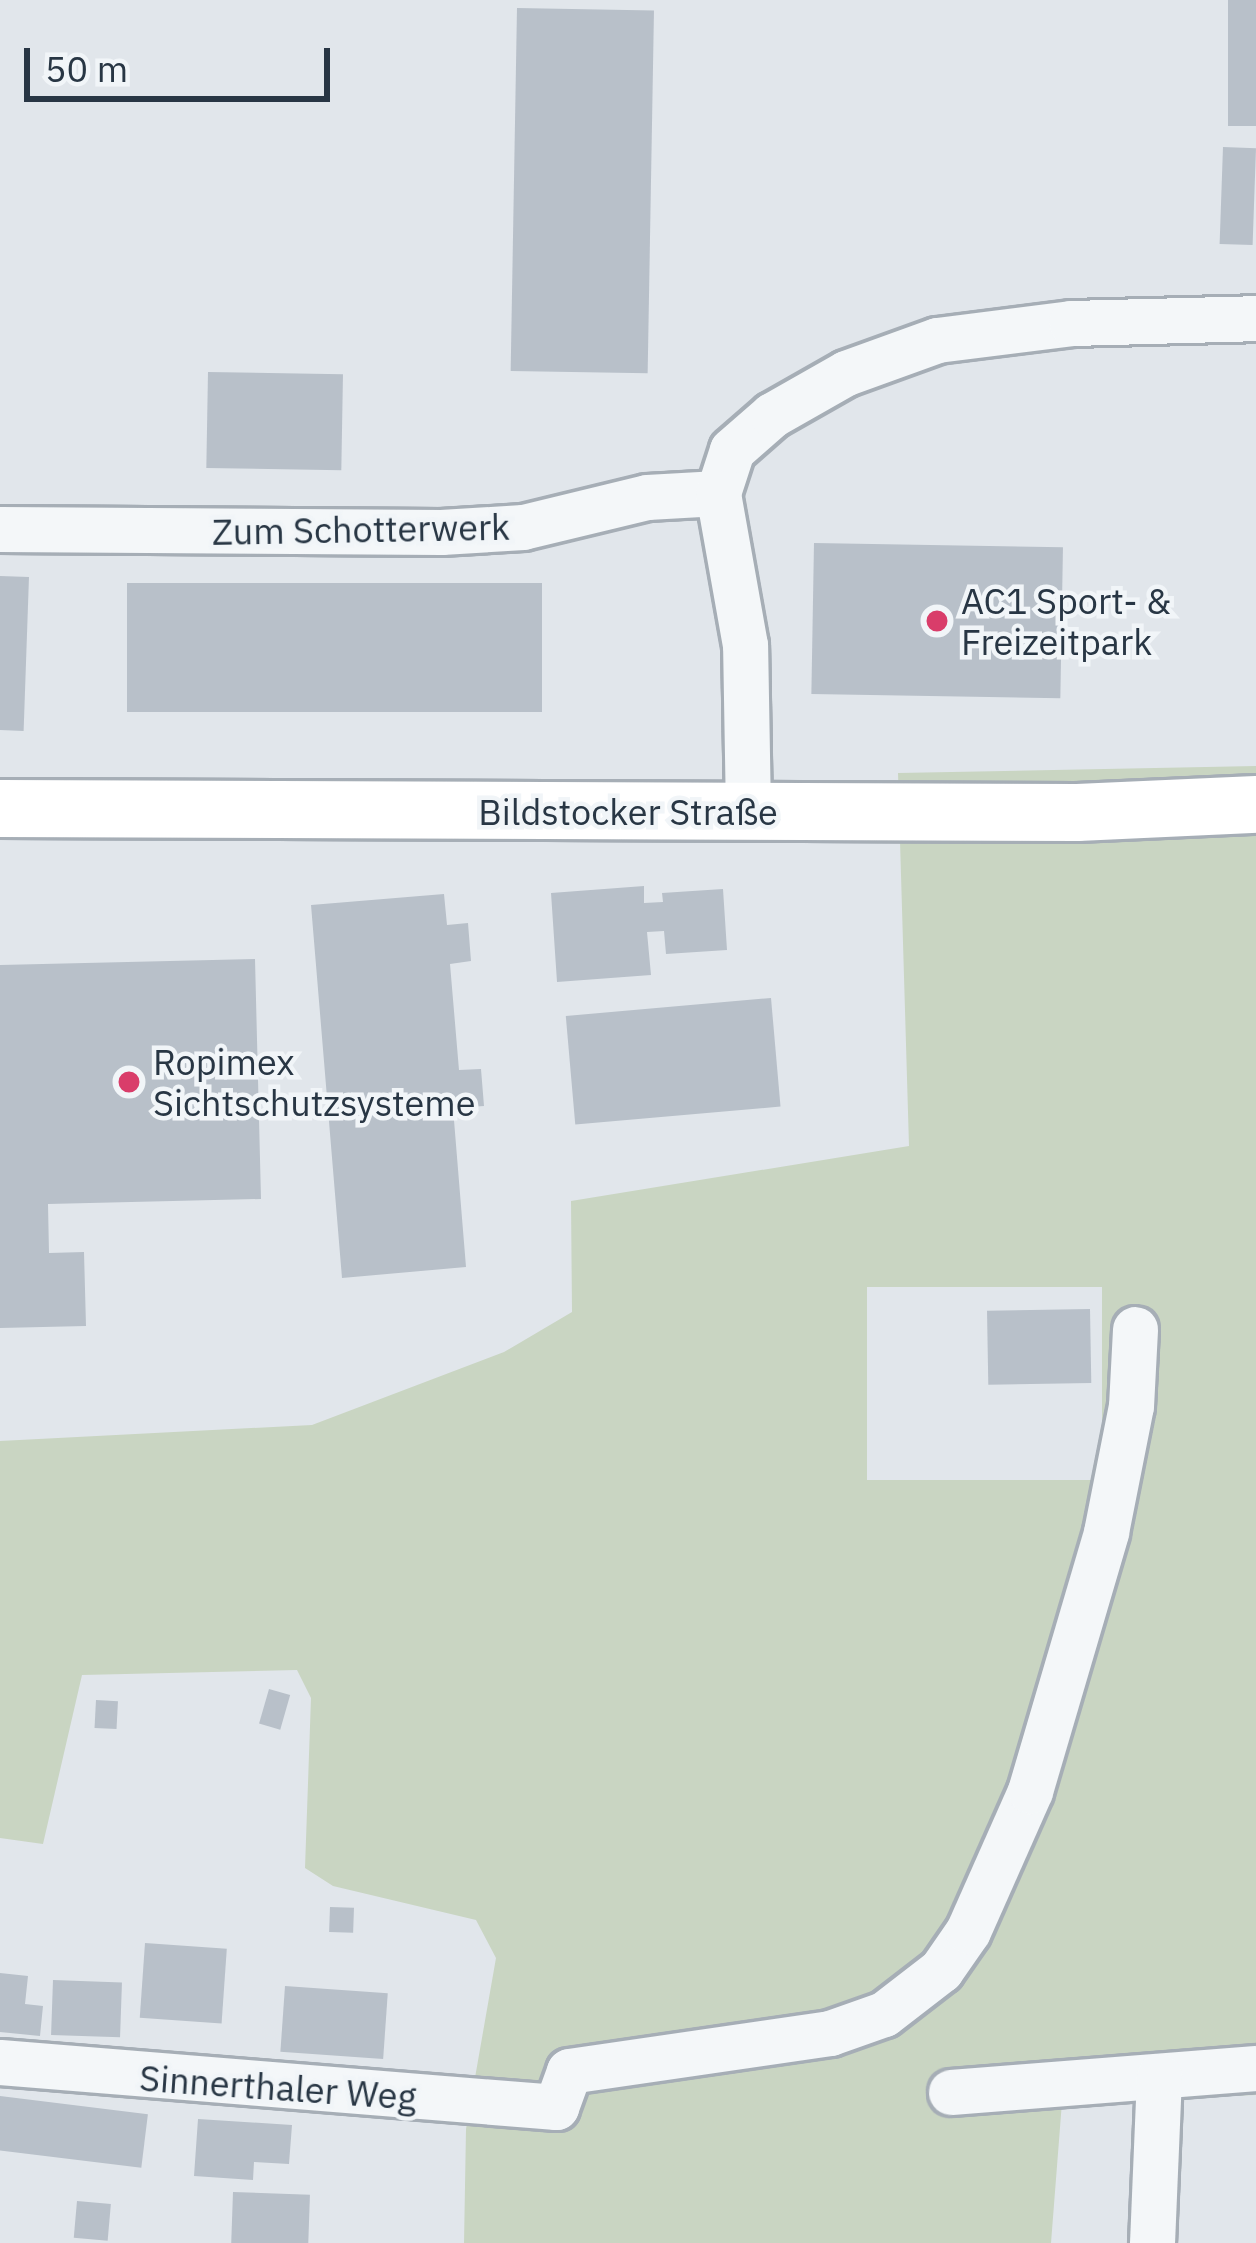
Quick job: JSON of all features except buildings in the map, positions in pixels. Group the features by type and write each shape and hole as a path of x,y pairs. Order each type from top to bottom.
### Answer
{"main road":[{"name":"Bildstocker Straße","path":"0,808 748,812 1256,804"}],"street":[{"path":"748,812 745,645 718,493 732,450 772,415 846,373 937,340 1070,323 1256,318"},
{"name":"Zum Schotterwerk","path":"0,529 441,532 523,527 647,497 718,493"},
{"name":"Sinnerthaler Weg","path":"0,2062 556,2107 569,2071 830,2033 884,2014 941,1970 994,1885 1030,1791 1106,1532 1131,1406 1135,1329"},
{"path":"951,2092 1256,2068"},
{"path":"1152,2243 1159,2076"}],"green space":[{"path":"1256,766 1256,2095 1062,2102 1051,2243 464,2243 466,2129 496,1958 476,1920 333,1886 305,1868 311,1698 297,1670 82,1675 43,1844 0,1838 0,1441 312,1425 504,1352 572,1312 571,1201 909,1146 898,773","holes":["867,1287 1102,1287 1102,1480 867,1480"]}],"place":[{"name":"AC1 Sport- & Freizeitpark","path":"937,621"},
{"name":"Ropimex Sichtschutzsysteme","path":"129,1082"}]}
